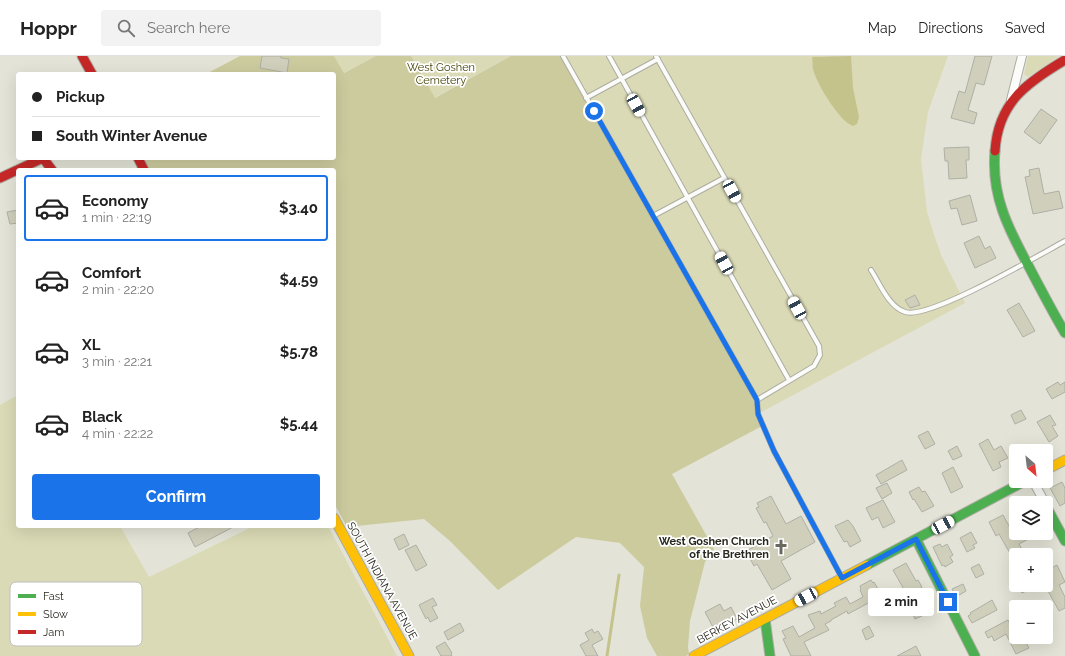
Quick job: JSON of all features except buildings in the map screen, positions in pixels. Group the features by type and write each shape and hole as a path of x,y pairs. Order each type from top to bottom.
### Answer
{"street":[{"path":"82,56 91,72"},
{"path":"1011,103 1022,56"},
{"path":"1065,60 1040,76 1025,88 1011,103 1003,116 997,134 994,155 995,173 1003,214 1010,233 1065,333"},
{"path":"22,168 39,160"},
{"path":"0,178 16,171"},
{"path":"1053,466 1065,460"},
{"name":"BERKEY AVENUE","path":"694,656 1012,488"},
{"path":"1053,519 1065,541"},
{"name":"SOUTH INDIANA AVENUE","path":"336,522 409,656"},
{"path":"916,539 975,656"},
{"path":"765,619 770,656"}],"lane":[{"path":"562,56 757,400 758,414 774,451 842,578"},
{"path":"609,56 790,380"},
{"path":"586,98 657,58 818,346 820,354 814,366 757,400"},
{"path":"653,216 724,178"},
{"path":"871,270 890,300 898,308 906,312 915,313 953,300 1065,241"}],"green space":[{"path":"240,56 334,56 344,73 376,56 411,56 435,98 511,56 563,56 757,400 762,426 672,474 714,549 705,562 690,621 688,647 689,654 686,656 657,656 647,638 640,606 644,567 620,543 576,537 498,590 450,541 424,519 347,527 336,507 336,168 143,168 139,160 336,160 336,72 210,72"},
{"name":"West Goshen Cemetery","path":"334,56 376,56 343,73"},
{"name":"West Goshen Cemetery","path":"411,56 511,56 434,98"},
{"path":"563,56 948,56 928,112 921,159 927,212 934,235 942,257 965,303 758,414"},
{"path":"1028,56 1059,56 1028,77 1024,74"},
{"path":"16,396 16,528 121,528 149,577 250,528 329,528 397,656 0,656 0,405"}],"shaded area":[{"path":"851,56 853,88 859,117 857,124 853,126 835,110 829,101 815,75 812,57"}],"waterway":[{"path":"607,656 619,575"}],"traffic: fast":[{"path":"995,151 994,167 998,197 1002,211 1014,238 1065,333"},
{"path":"867,565 1012,488"},
{"path":"1053,519 1065,541"},
{"path":"916,539 975,656"},
{"path":"765,619 770,656"}],"traffic: slow":[{"path":"1053,466 1065,460"},
{"path":"336,522 409,656"},
{"path":"694,656 867,565"}],"traffic: jam":[{"path":"82,56 91,72"},
{"path":"995,151 997,134 1002,120 1008,107 1016,96 1038,77 1065,60"},
{"path":"22,168 39,160"},
{"path":"44,160 50,168"},
{"path":"139,160 143,168"},
{"path":"0,178 16,171"}],"place":[{"name":"West Goshen Church of the Brethren","path":"781,547"}],"route":[{"path":"594,111 757,400 756,409 774,451 842,578 916,539 948,602"}]}
